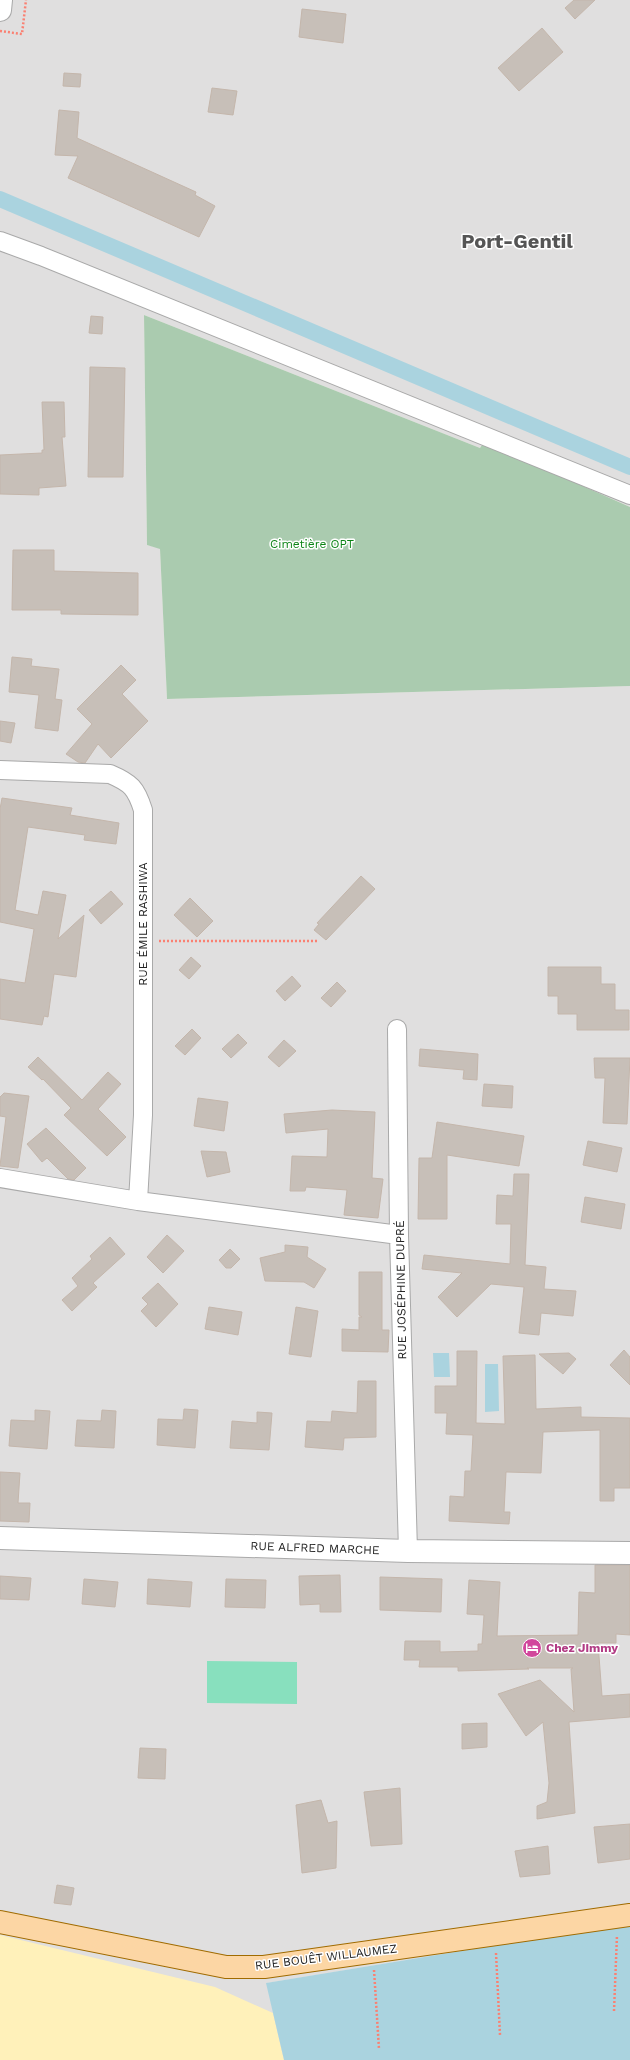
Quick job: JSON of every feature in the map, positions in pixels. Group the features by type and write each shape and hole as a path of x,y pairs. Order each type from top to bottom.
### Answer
{"main road":[{"name":"RUE BOUÊT WILLAUMEZ","path":"0,1922 226,1967 264,1967 624,1916"}],"street":[{"path":"0,10 1,0"},
{"path":"0,242 41,256 630,495"},
{"name":"RUE ÉMILE RASHIWA","path":"0,770 110,774 126,781 138,792 143,810 143,1115 138,1201"},
{"name":"RUE JOSÉPHINE DUPRÉ","path":"397,1029 399,1235 408,1551"},
{"path":"0,1178 138,1201 399,1235"},
{"name":"RUE ALFRED MARCHE","path":"0,1538 408,1551 630,1553"}],"path":[{"path":"0,31 22,34 26,0"},
{"path":"142,941 319,940"},
{"path":"614,2011 624,1916"},
{"path":"495,1934 500,2035"},
{"path":"373,1952 379,2049"}],"shaded area":[{"path":"0,0 630,0 630,507 484,442 480,448 144,315 147,545 160,548 167,699 630,686 630,1924 267,1983 284,2060 0,2060"}],"sand":[{"path":"0,1935 215,1987 273,2013 284,2060 0,2060"}],"green space":[{"name":"Cimetière OPT","path":"144,315 480,448 484,442 630,507 630,686 167,699 160,549 147,545"},
{"path":"207,1661 297,1662 297,1704 207,1703"}],"water":[{"path":"433,1353 449,1353 450,1377 434,1377"},
{"path":"485,1364 498,1364 499,1411 485,1412"},
{"path":"630,1924 630,2060 284,2060 266,1983"}],"building":[{"path":"574,0 595,0 575,19 565,8"},
{"path":"302,9 346,14 343,43 299,37"},
{"path":"542,28 563,52 519,91 498,68"},
{"path":"64,73 81,74 80,87 63,86"},
{"path":"212,88 237,91 233,115 208,112"},
{"path":"59,110 79,112 77,138 196,192 195,195 215,206 199,237 68,178 78,156 55,155"},
{"path":"91,316 103,317 102,334 89,333"},
{"path":"90,367 125,368 123,477 88,477"},
{"path":"42,402 64,402 65,437 62,437 66,486 39,488 39,495 0,494 0,455 42,453 42,450 44,450"},
{"path":"13,550 54,550 54,571 138,573 138,615 61,614 61,610 12,610"},
{"path":"12,657 32,659 31,666 59,669 55,699 62,700 58,731 35,728 39,695 9,692"},
{"path":"121,665 136,680 122,694 148,721 111,758 98,744 85,763 78,762 66,754 92,724 77,709"},
{"path":"0,721 15,723 11,743 0,741"},
{"path":"2,798 72,808 70,815 119,823 116,844 84,840 85,835 28,827 15,910 38,915 43,891 66,895 58,939 84,915 76,977 54,974 48,1017 44,1016 42,1025 0,1019 0,979 25,983 34,929 0,922 0,809"},
{"path":"361,876 375,889 326,940 314,930 319,924 317,923"},
{"path":"111,891 123,904 101,924 89,910"},
{"path":"190,898 213,921 197,937 174,915"},
{"path":"191,957 201,966 189,979 179,970"},
{"path":"548,967 601,967 601,984 615,984 615,1010 629,1010 629,1030 577,1030 577,1014 558,1014 558,996 548,996"},
{"path":"292,976 301,986 285,1001 276,991"},
{"path":"337,982 346,991 331,1007 321,998"},
{"path":"192,1029 201,1038 185,1055 175,1046"},
{"path":"238,1034 247,1043 231,1058 222,1049"},
{"path":"284,1040 296,1051 279,1067 268,1057"},
{"path":"420,1049 478,1054 477,1080 463,1079 464,1070 419,1066"},
{"path":"38,1057 82,1100 108,1072 121,1084 98,1109 126,1137 107,1156 64,1115 71,1108 43,1079 42,1080 28,1067"},
{"path":"594,1058 630,1058 627,1124 603,1123 605,1078 595,1078"},
{"path":"484,1084 513,1086 512,1108 482,1106"},
{"path":"4,1093 29,1096 18,1168 0,1166 6,1117 0,1116 0,1097"},
{"path":"198,1098 228,1102 224,1131 194,1126"},
{"path":"332,1110 375,1112 372,1178 383,1179 378,1218 344,1215 347,1190 306,1187 305,1191 290,1191 292,1156 327,1157 328,1129 286,1133 284,1114"},
{"path":"437,1122 524,1136 519,1166 447,1155 447,1219 418,1219 419,1158 432,1158"},
{"path":"46,1128 86,1168 74,1180 68,1179 47,1158 42,1162 27,1144"},
{"path":"588,1141 622,1148 617,1172 583,1165"},
{"path":"201,1151 226,1152 230,1172 207,1177"},
{"path":"514,1174 529,1174 525,1265 546,1267 544,1289 576,1291 573,1316 541,1313 539,1335 519,1333 524,1287 491,1284 457,1317 438,1297 462,1273 422,1269 424,1255 510,1264 511,1224 496,1224 497,1195 513,1196"},
{"path":"585,1197 625,1204 621,1229 581,1222"},
{"path":"167,1235 184,1251 163,1273 147,1257"},
{"path":"110,1237 125,1254 93,1283 97,1287 72,1311 62,1300 78,1286 72,1278 92,1259 90,1256"},
{"path":"285,1245 308,1247 307,1257 326,1269 314,1288 304,1282 265,1281 260,1258 285,1252"},
{"path":"230,1249 240,1259 231,1268 226,1268 219,1260"},
{"path":"359,1272 382,1272 382,1330 389,1330 388,1352 342,1351 342,1329 359,1330 359,1317 362,1317 359,1315"},
{"path":"158,1283 178,1304 156,1327 141,1311 148,1304 142,1298"},
{"path":"209,1307 242,1312 238,1335 205,1329"},
{"path":"296,1307 318,1311 311,1357 289,1354"},
{"path":"624,1350 630,1357 630,1385 610,1365"},
{"path":"457,1351 477,1351 476,1423 505,1424 503,1356 535,1355 536,1409 581,1407 581,1417 630,1418 630,1488 614,1488 614,1501 600,1501 600,1430 543,1432 541,1473 506,1472 504,1512 510,1512 509,1524 449,1521 450,1496 464,1497 465,1471 471,1471 473,1435 446,1434 447,1413 435,1413 435,1386 457,1386"},
{"path":"569,1353 576,1359 563,1374 539,1354"},
{"path":"358,1381 376,1381 376,1437 344,1438 343,1450 305,1447 307,1421 331,1422 332,1411 357,1413"},
{"path":"184,1409 198,1410 195,1448 157,1445 158,1419 183,1420"},
{"path":"35,1410 50,1411 47,1449 9,1446 11,1420 35,1421"},
{"path":"102,1410 116,1411 114,1448 75,1446 77,1420 101,1421"},
{"path":"257,1412 272,1413 269,1450 230,1448 232,1421 257,1423"},
{"path":"0,1472 20,1473 18,1503 30,1503 29,1522 0,1521"},
{"path":"595,1565 630,1565 630,1635 616,1634 616,1643 598,1643 602,1696 630,1694 630,1717 569,1722 575,1813 537,1819 537,1806 547,1802 549,1783 543,1722 526,1736 498,1694 540,1680 574,1712 571,1669 573,1668 458,1671 458,1667 419,1667 420,1660 404,1660 405,1641 440,1641 440,1652 478,1651 478,1644 482,1644 484,1615 467,1614 469,1580 500,1582 497,1636 578,1635 579,1592 595,1593"},
{"path":"340,1575 341,1612 320,1612 320,1604 300,1605 299,1576"},
{"path":"0,1576 31,1578 29,1600 0,1599"},
{"path":"380,1577 442,1579 441,1612 380,1610"},
{"path":"84,1579 118,1582 115,1607 82,1604"},
{"path":"148,1579 192,1582 190,1607 147,1604"},
{"path":"226,1579 266,1580 265,1608 225,1607"},
{"path":"487,1723 487,1747 462,1749 462,1724"},
{"path":"140,1748 166,1749 165,1779 138,1778"},
{"path":"400,1788 402,1844 371,1846 364,1792"},
{"path":"321,1800 328,1823 337,1821 336,1868 302,1873 296,1805"},
{"path":"630,1824 630,1859 598,1863 594,1827"},
{"path":"548,1846 550,1874 520,1877 515,1851"},
{"path":"57,1885 74,1888 71,1905 54,1903"}],"waterway":[{"path":"0,199 630,467"}],"place":[{"name":"Chez Jimmy","path":"532,1648"}],"district":[{"name":"Port-Gentil","path":"517,241"}]}
